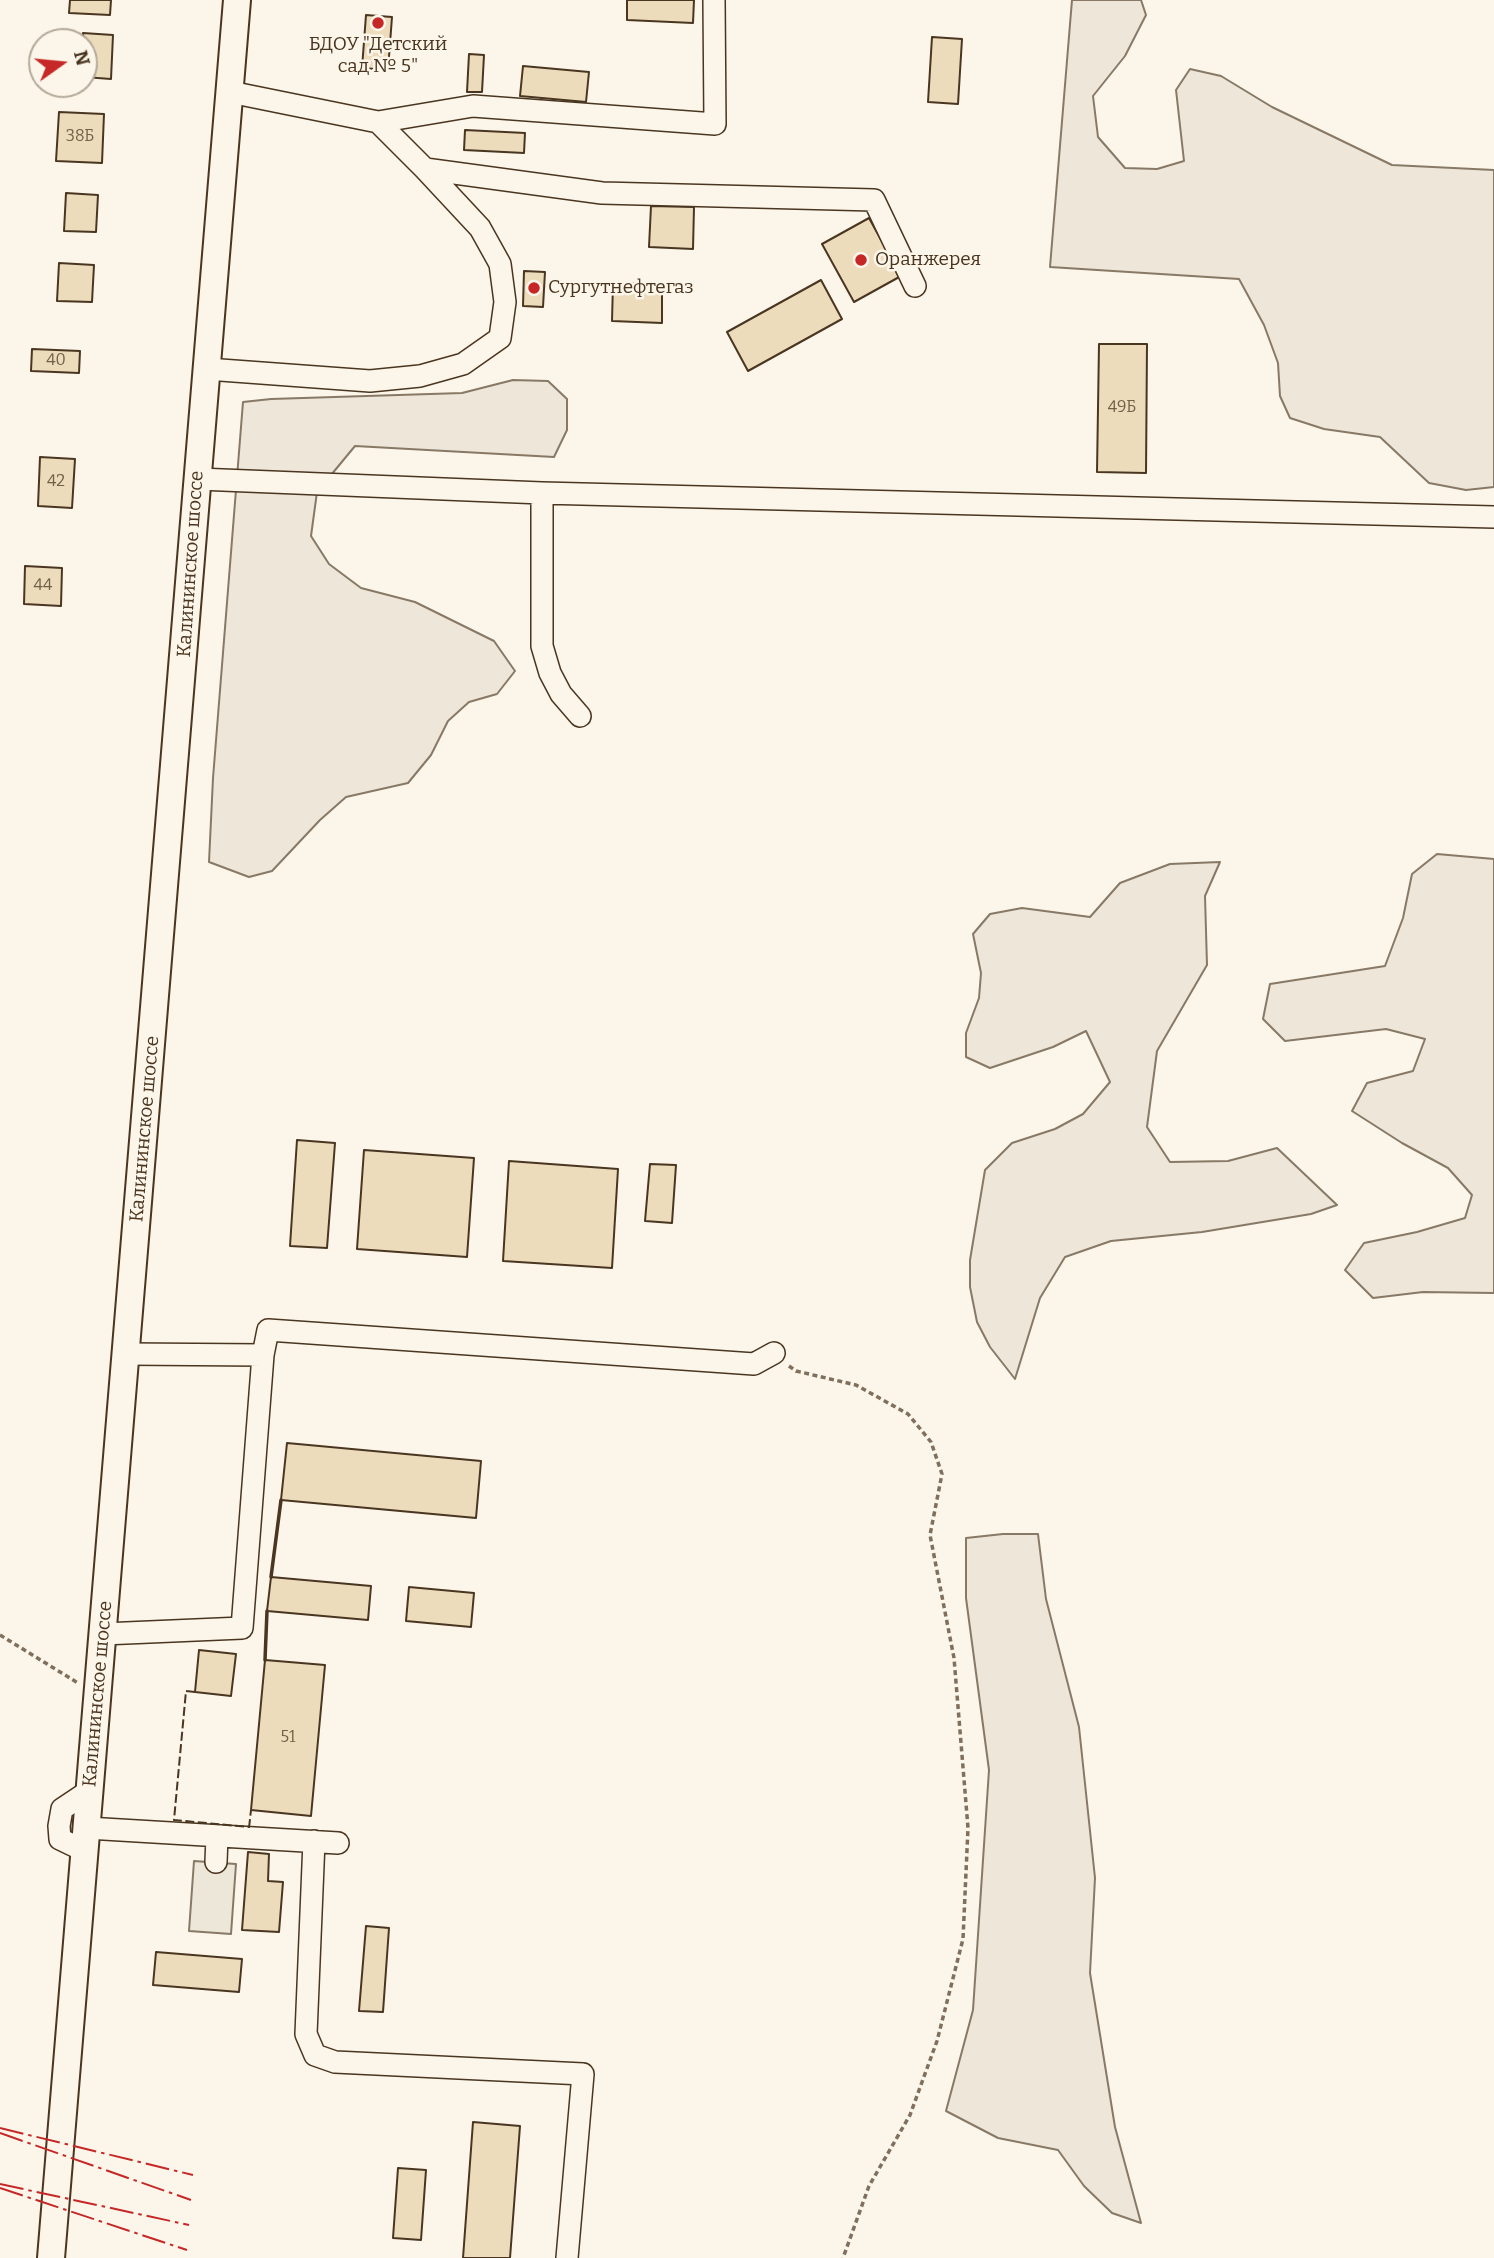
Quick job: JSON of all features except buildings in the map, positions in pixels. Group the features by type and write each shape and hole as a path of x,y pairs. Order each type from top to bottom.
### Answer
{"main road":[{"name":"Калининское шоссе","path":"51,2258 237,0"}],"street":[{"path":"230,92 378,122 473,106 715,124 714,0"},
{"path":"207,369 370,381 420,376 463,364 500,338 505,302 500,264 480,228 378,122"},
{"path":"425,169 602,193 874,200 915,286"},
{"path":"198,478 542,493 1494,517"},
{"path":"542,493 542,646 550,673 561,694 580,716"},
{"path":"103,1634 242,1628 263,1355 268,1330 754,1364 774,1353"},
{"path":"126,1354 263,1355"},
{"path":"86,1840 217,1836 338,1843"},
{"path":"216,1862 217,1836"},
{"path":"314,1841 306,2034 315,2055 335,2062 583,2074 567,2258"}],"path":[{"path":"774,1353 796,1371 856,1385 908,1414 931,1442 942,1474 930,1535 954,1658 968,1828 963,1939 937,2042 910,2115 869,2186 843,2258"},
{"path":"0,1635 98,1695"}],"shaded area":[{"path":"1072,0 1141,0 1146,15 1125,56 1093,96 1098,137 1125,168 1157,169 1184,161 1176,90 1190,69 1221,76 1272,107 1392,165 1494,170 1494,487 1466,490 1429,483 1380,437 1324,429 1290,418 1280,396 1278,363 1264,325 1239,279 1050,267"},
{"path":"513,380 548,381 567,399 567,430 554,457 355,446 317,492 311,536 329,564 361,588 415,602 494,641 515,671 497,694 469,702 448,721 431,755 408,783 346,797 320,820 272,871 249,877 209,862 213,778 243,402 462,393"},
{"path":"1437,854 1494,859 1494,1293 1423,1292 1373,1298 1345,1270 1364,1243 1465,1218 1472,1195 1448,1168 1352,1111 1367,1083 1413,1071 1425,1039 1386,1029 1285,1041 1263,1019 1270,984 1385,966 1403,918 1412,874"},
{"path":"1220,862 1205,896 1207,965 1157,1051 1147,1127 1170,1162 1228,1161 1277,1148 1337,1205 1311,1214 1202,1232 1111,1241 1065,1257 1040,1298 1015,1379 990,1347 977,1322 970,1287 970,1260 985,1170 1012,1143 1055,1129 1083,1114 1110,1082 1086,1031 1053,1047 990,1068 966,1057 966,1033 979,998 981,973 973,934 990,914 1022,908 1090,917 1120,883 1170,864"},
{"path":"1038,1534 1046,1599 1079,1727 1095,1878 1090,1973 1115,2127 1141,2223 1112,2213 1084,2186 1058,2150 998,2138 946,2111 973,2010 989,1770 966,1598 966,1538"},
{"path":"194,1861 236,1864 231,1934 189,1931"}],"fence":[{"path":"195,1692 186,1691 174,1820 249,1827"},
{"path":"249,1828 251,1810"}],"wall":[{"path":"271,1577 281,1500"},
{"path":"265,1660 267,1611"}],"power":[{"path":"0,2128 193,2175"},
{"path":"0,2133 191,2200"},
{"path":"0,2184 189,2225"},
{"path":"0,2188 187,2250"}],"place":[{"name":"БДОУ \"Детский сад № 5\"","path":"378,23"},
{"name":"Оранжерея","path":"861,260"},
{"name":"Сургутнефтегаз","path":"534,288"}]}
